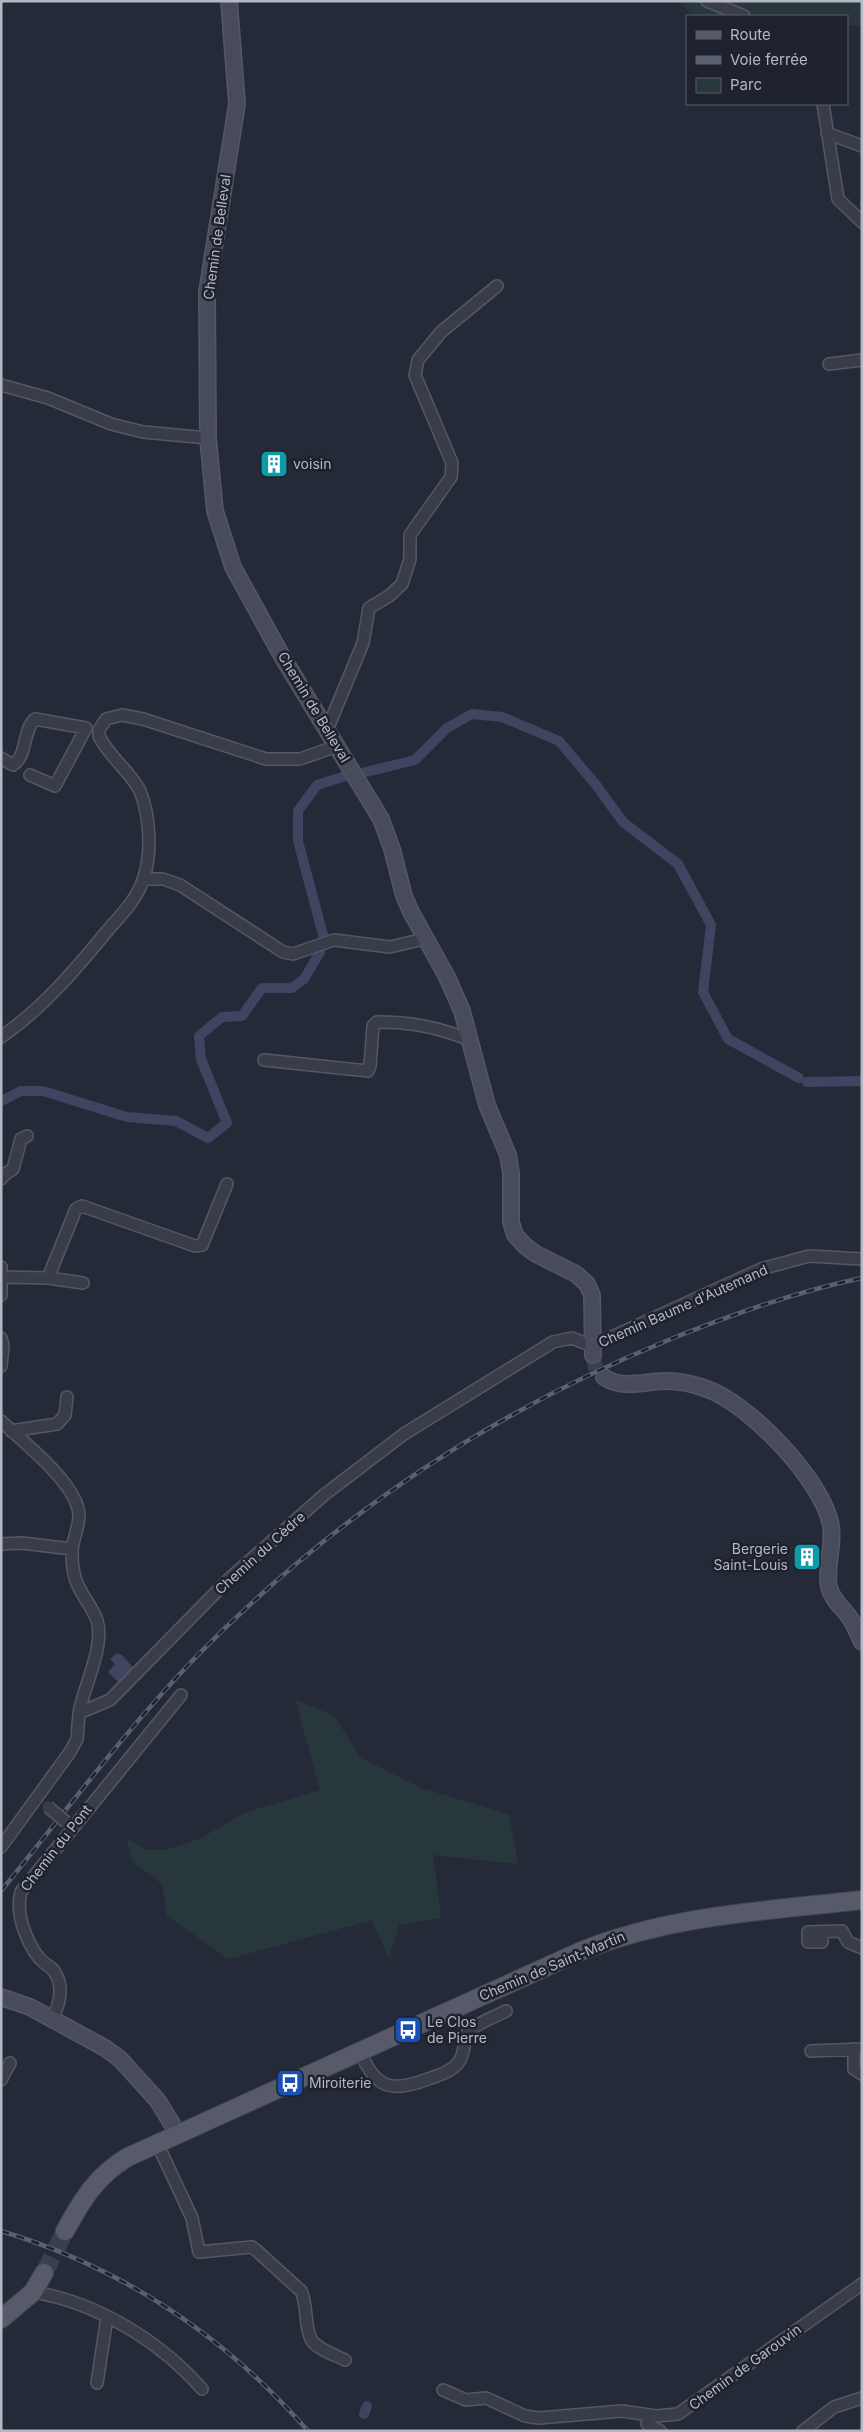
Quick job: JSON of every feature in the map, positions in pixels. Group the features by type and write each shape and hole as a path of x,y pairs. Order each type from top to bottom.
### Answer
{"main road":[{"name":"Chemin de Saint-Martin","path":"65,2231 88,2192 107,2171 128,2157 613,1938 680,1922 862,1900"},
{"path":"1,2319 32,2292 44,2273"}],"street":[{"name":"Chemin de Belleval","path":"229,1 237,104 207,292 208,438 215,511 233,567 283,658 381,819 392,849 404,896 424,939 455,994 470,1040 487,1105 508,1155 511,1173 512,1222 516,1235 524,1246 576,1274 587,1284 592,1295 592,1350"},
{"path":"707,1 742,15"},
{"path":"823,105 838,199 862,222"},
{"path":"827,133 862,146"},
{"path":"328,730 363,643 369,608 389,596 402,584 410,559 410,535 451,477 452,464 415,375 418,360 441,332 497,286"},
{"path":"829,364 862,360"},
{"path":"1,385 48,398 111,424 143,432 208,438"},
{"path":"1,1037 49,998 67,979 135,898 144,879 149,841 144,804 133,780 99,736 98,730 106,719 122,715 143,718 266,759 300,759 337,746"},
{"path":"1,758 13,765 19,760 30,724 35,719 86,728 55,786 30,776"},
{"path":"144,879 163,880 180,885 283,952 293,954 334,940 390,947 424,939"},
{"path":"264,1060 368,1071 373,1026 377,1022 404,1022 439,1027 470,1040"},
{"path":"1,1179 13,1169 21,1139 27,1136"},
{"path":"48,1278 79,1207 82,1206 198,1247 206,1240 227,1184"},
{"name":"Chemin Baume d'Autemand","path":"592,1350 761,1269 809,1256 862,1259"},
{"path":"1,1295 2,1272 83,1283"},
{"path":"1,1338 3,1345 1,1366"},
{"name":"Chemin du Cèdre","path":"79,1713 110,1700 230,1578 324,1495 404,1434 553,1342 572,1338 592,1350"},
{"path":"604,1377 611,1383 622,1385 668,1381 699,1386 731,1400 761,1423 814,1487 828,1511 832,1544 828,1585 832,1596 849,1617 862,1642"},
{"path":"11,1430 57,1424 65,1415 67,1397"},
{"path":"1,1421 67,1485 77,1502 79,1517 72,1549 74,1575 96,1620 98,1630 98,1647 83,1691 77,1739 1,1847"},
{"path":"1,1544 22,1543 72,1549"},
{"name":"Chemin du Pont","path":"52,2018 59,2002 59,1981 53,1970 40,1958 30,1943 18,1902 26,1884 69,1824 181,1695"},
{"path":"37,1798 69,1824"},
{"path":"821,1932 842,1931 848,1942 855,1947 862,1948"},
{"path":"1,1997 30,2007 52,2018 105,2048 120,2059 158,2101 178,2134"},
{"path":"360,2052 371,2075 386,2083 405,2088 450,2070 463,2056 465,2038 469,2031 506,2011"},
{"path":"810,2050 858,2049 854,2069 862,2074"},
{"path":"1,2080 10,2063"},
{"path":"158,2143 192,2218 199,2252 252,2247 300,2291 305,2300 311,2339 317,2346 345,2360"},
{"name":"Chemin de Garouvin","path":"444,2390 466,2400 486,2398 525,2416 539,2418 622,2411 650,2416 670,2415 686,2409 862,2284"},
{"path":"32,2292 51,2295 123,2325 186,2370 202,2389"},
{"path":"97,2383 107,2317"},
{"path":"803,2431 834,2407 862,2398"},
{"path":"650,2416 647,2424 660,2431"}],"green space":[{"path":"678,1 862,1 862,26 848,25 848,15 692,15"},
{"path":"295,1699 334,1716 361,1758 421,1788 509,1814 518,1864 433,1855 441,1918 399,1925 389,1959 372,1920 228,1959 167,1916 162,1884 133,1862 126,1838 147,1850 166,1850 201,1838 244,1813 320,1790"}],"water":[{"path":"117,1653 122,1655 135,1670 120,1684 108,1672 115,1664 110,1659"}],"waterway":[{"path":"362,773 415,760 447,728 472,714 502,717 559,741 596,785 623,822 678,864 711,925 703,992 728,1039 799,1078"},
{"path":"323,935 298,841 298,811 317,785 349,775"},
{"path":"1,1101 21,1091 43,1091 127,1117 176,1121 208,1138 227,1123 201,1059 199,1036 222,1017 242,1016 262,988 292,988 304,979 320,952"},
{"path":"807,1082 862,1081"},
{"path":"364,2414 367,2406"}],"tunnel":[{"path":"593,1355 596,1370 604,1377"},
{"path":"44,2273 65,2231"}],"railway":[{"path":"1,1891 142,1716 192,1661 244,1610 299,1562 356,1517 415,1475 476,1436 539,1400 604,1368 741,1312 813,1290 862,1278"},
{"path":"1,2231 46,2246 89,2264 130,2285 169,2309 207,2336 242,2365 308,2431"}],"place":[{"name":"voisin","path":"274,464"},
{"name":"Bergerie Saint-Louis","path":"807,1557"},
{"name":"Le Clos de Pierre","path":"408,2030"},
{"name":"Miroiterie","path":"290,2083"}]}
